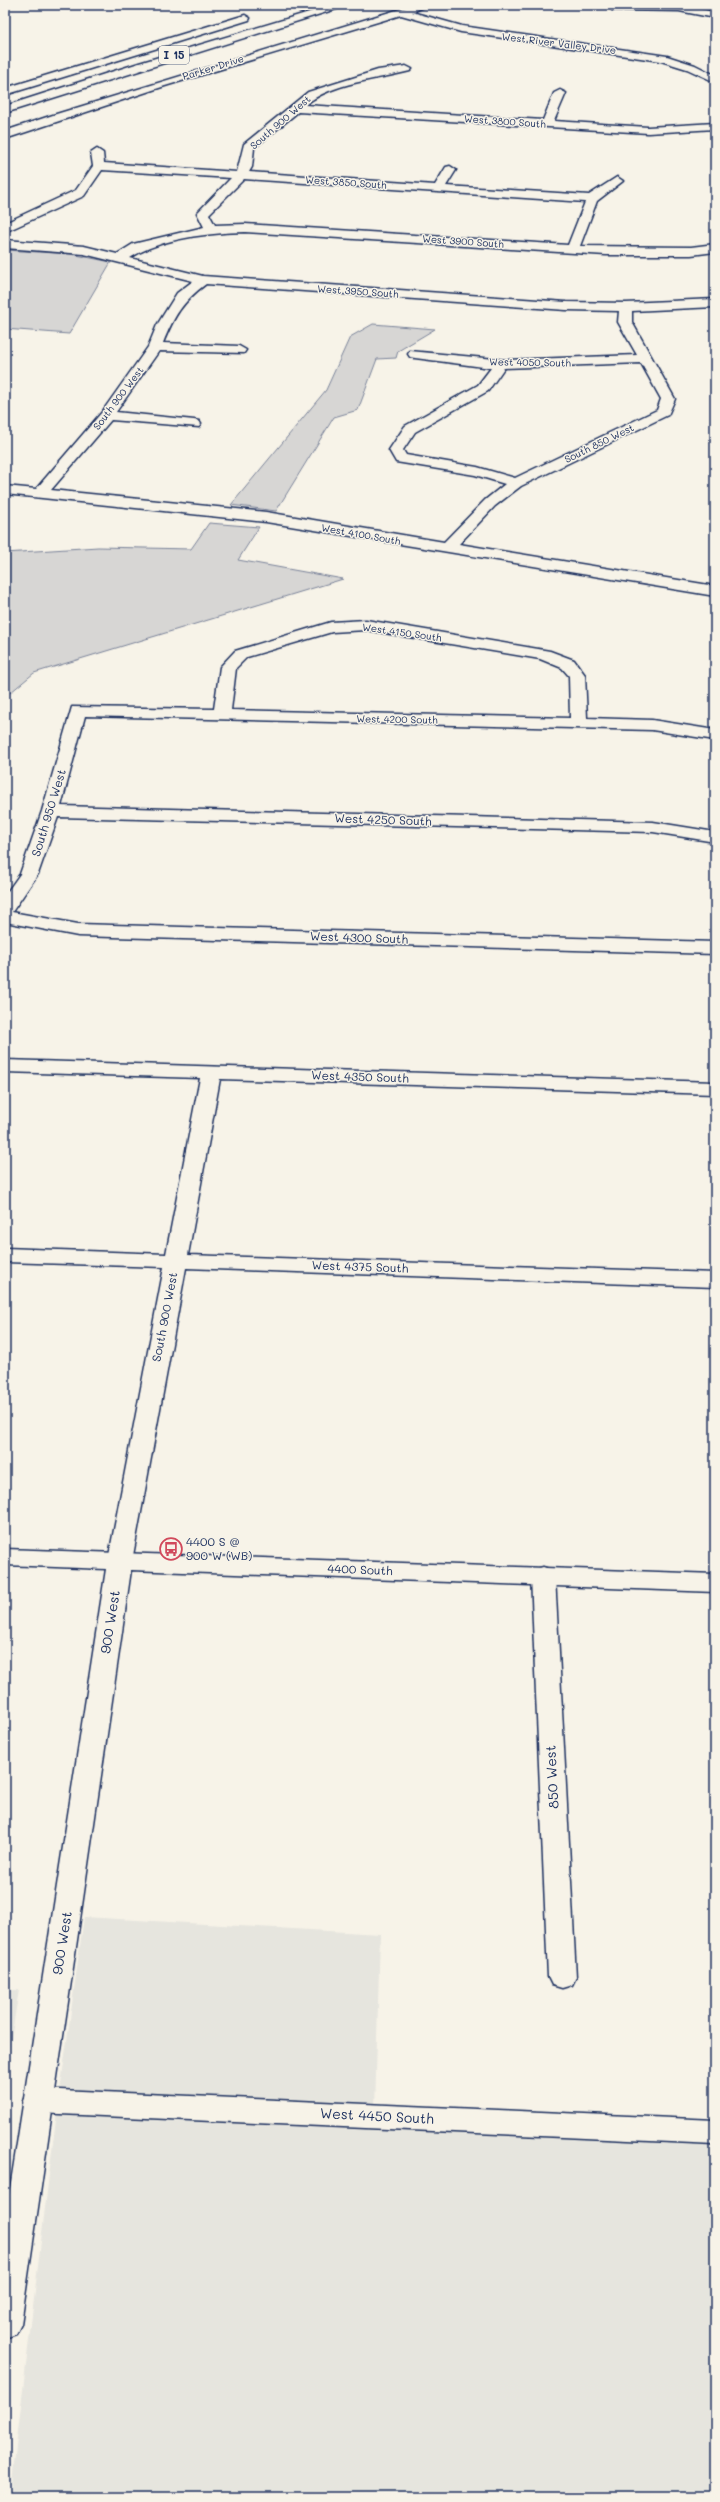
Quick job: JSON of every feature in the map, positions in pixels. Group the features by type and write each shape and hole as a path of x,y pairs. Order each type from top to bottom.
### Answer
{"main road":[{"name":"I 15","path":"5,110 143,64 344,5"},
{"name":"Parker Drive","path":"5,136 84,108 238,59 424,5"},
{"path":"616,8 642,6 686,8 715,15"},
{"name":"West River Valley Drive","path":"401,12 461,29 663,58 690,67 715,79"},
{"name":"I 15","path":"5,92 253,16"},
{"name":"South 900 West","path":"211,229 203,213 241,175 246,167 248,148 312,94 382,72 406,69"},
{"path":"547,123 560,93"},
{"name":"West 3800 South","path":"295,108 648,130 715,126"},
{"path":"5,228 80,193 99,166 97,153"},
{"name":"West 3850 South","path":"99,166 592,199"},
{"path":"438,189 450,170"},
{"path":"573,248 592,199 617,181"},
{"path":"120,258 138,247 211,229"},
{"name":"West 3900 South","path":"211,229 253,229 573,248 691,251 715,248"},
{"name":"West 3950 South","path":"5,244 84,250 203,280 566,306 626,307 715,303"},
{"name":"South 900 West","path":"40,494 107,415 155,347 164,325 182,296 203,280"},
{"name":"South 850 West","path":"447,548 490,503 516,482 663,412 668,399 625,322 626,307"},
{"path":"155,347 239,350"},
{"name":"West 4050 South","path":"415,354 434,358 501,363 541,364 646,359"},
{"path":"501,363 483,388 410,429 396,450 401,459 477,471 516,482"},
{"path":"107,415 194,424"},
{"name":"West 4100 South","path":"5,490 266,517 715,591"},
{"name":"West 4150 South","path":"222,714 228,667 241,654 331,627 366,625 544,655 568,664 578,675 578,723"},
{"name":"West 4200 South","path":"78,711 652,725 715,735"},
{"name":"South 950 West","path":"5,908 29,874 51,811 78,711"},
{"name":"West 4250 South","path":"51,811 653,827 715,837"},
{"name":"West 4300 South","path":"5,916 78,930 715,948"},
{"name":"West 4350 South","path":"5,1066 715,1088"},
{"name":"South 900 West","path":"120,1561 211,1072"},
{"name":"West 4375 South","path":"5,1255 715,1280"},
{"name":"4400 South","path":"5,1557 715,1583"},
{"name":"900 West","path":"5,2324 120,1561"},
{"name":"850 West","path":"543,1576 562,1977"},
{"name":"West 4450 South","path":"38,2100 715,2132"}],"shaded area":[{"path":"5,250 71,254 111,262 69,334 5,329"},
{"path":"373,324 435,329 398,351 396,358 377,359 358,410 334,417 276,511 231,505 326,390 350,337"},
{"path":"209,523 259,527 238,560 343,579 34,673 5,697 5,553 98,547 191,549"},
{"path":"84,1917 380,1934 375,2109 715,2122 715,2497 10,2497 53,2142"},
{"path":"5,1990 19,1990 5,2076"}],"place":[{"name":"4400 S @ 900 W (WB)","path":"171,1549"}]}
